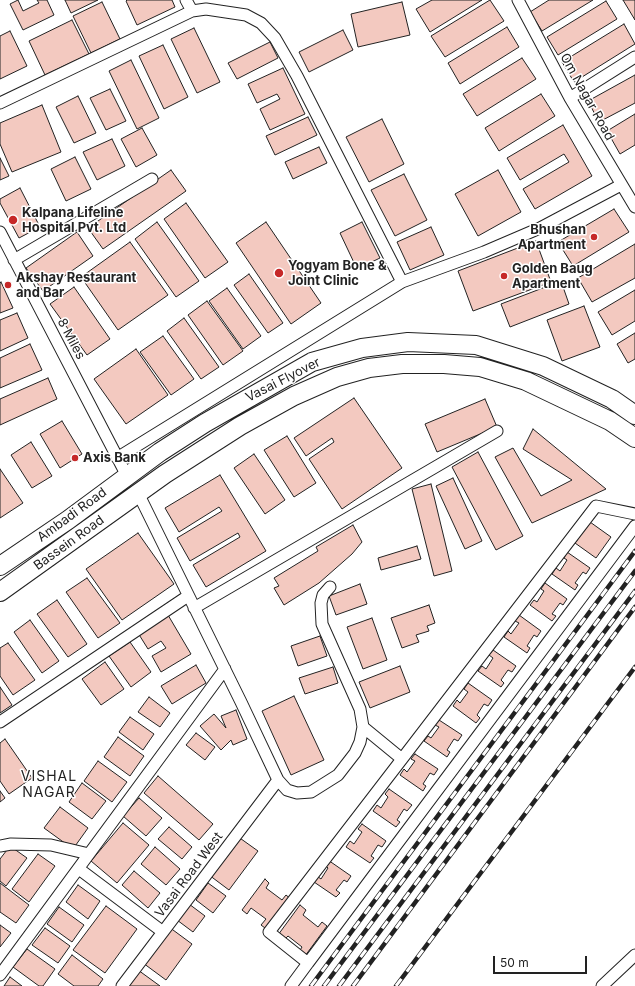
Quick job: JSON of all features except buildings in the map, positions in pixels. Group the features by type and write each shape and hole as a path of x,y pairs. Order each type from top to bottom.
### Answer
{"main road":[{"name":"Vasai Flyover","path":"127,476 160,452 205,423 312,362 362,348 408,342 476,345 543,366 612,399 635,415"},
{"name":"Vasai Flyover","path":"138,493 240,426 294,396 343,375 369,368 402,364 444,364 480,367 526,381 610,422 635,438"},
{"path":"127,476 138,493"},
{"name":"Ambadi Road","path":"1,562 68,520 127,476"},
{"name":"Bassein Road","path":"0,592 138,493"}],"street":[{"path":"186,0 192,11"},
{"name":"Om Nagar Road","path":"518,0 570,98 635,207"},
{"path":"0,103 192,11 206,9 246,15 261,23 275,38 297,76 402,282"},
{"path":"570,98 635,56"},
{"path":"14,260 152,179"},
{"path":"127,476 117,458 402,282 484,252 540,228 621,185"},
{"name":"8 Miles","path":"0,232 4,249 14,260 117,458"},
{"path":"194,608 498,431"},
{"path":"138,493 278,780 287,790 298,794 311,792 338,775 348,764 360,742 363,727 360,709 322,624 321,602 323,595 330,587"},
{"path":"308,963 269,932 596,506 635,514"},
{"path":"291,986 635,526"},
{"path":"1,562 15,582"},
{"path":"0,722 188,596"},
{"path":"0,975 225,669"},
{"path":"363,727 402,759"},
{"name":"Vasai Road West","path":"122,986 278,780"},
{"path":"0,846 11,844 52,845 89,854"},
{"path":"79,869 163,932"},
{"path":"602,986 635,955"}],"railway":[{"path":"311,986 635,551"},
{"path":"324,986 635,571"},
{"path":"339,986 635,591"},
{"path":"353,986 635,607"},
{"path":"396,986 635,667"}],"place":[{"name":"Kalpana Lifeline Hospital Pvt. Ltd","path":"13,220"},
{"name":"Bhushan Apartment","path":"594,237"},
{"name":"Yogyam Bone & Joint Clinic","path":"279,273"},
{"name":"Golden Baug Apartment","path":"504,276"},
{"name":"Akshay Restaurant and Bar","path":"8,285"},
{"name":"Axis Bank","path":"75,458"}],"district":[{"name":"VISHAL NAGAR","path":"49,786"}]}
